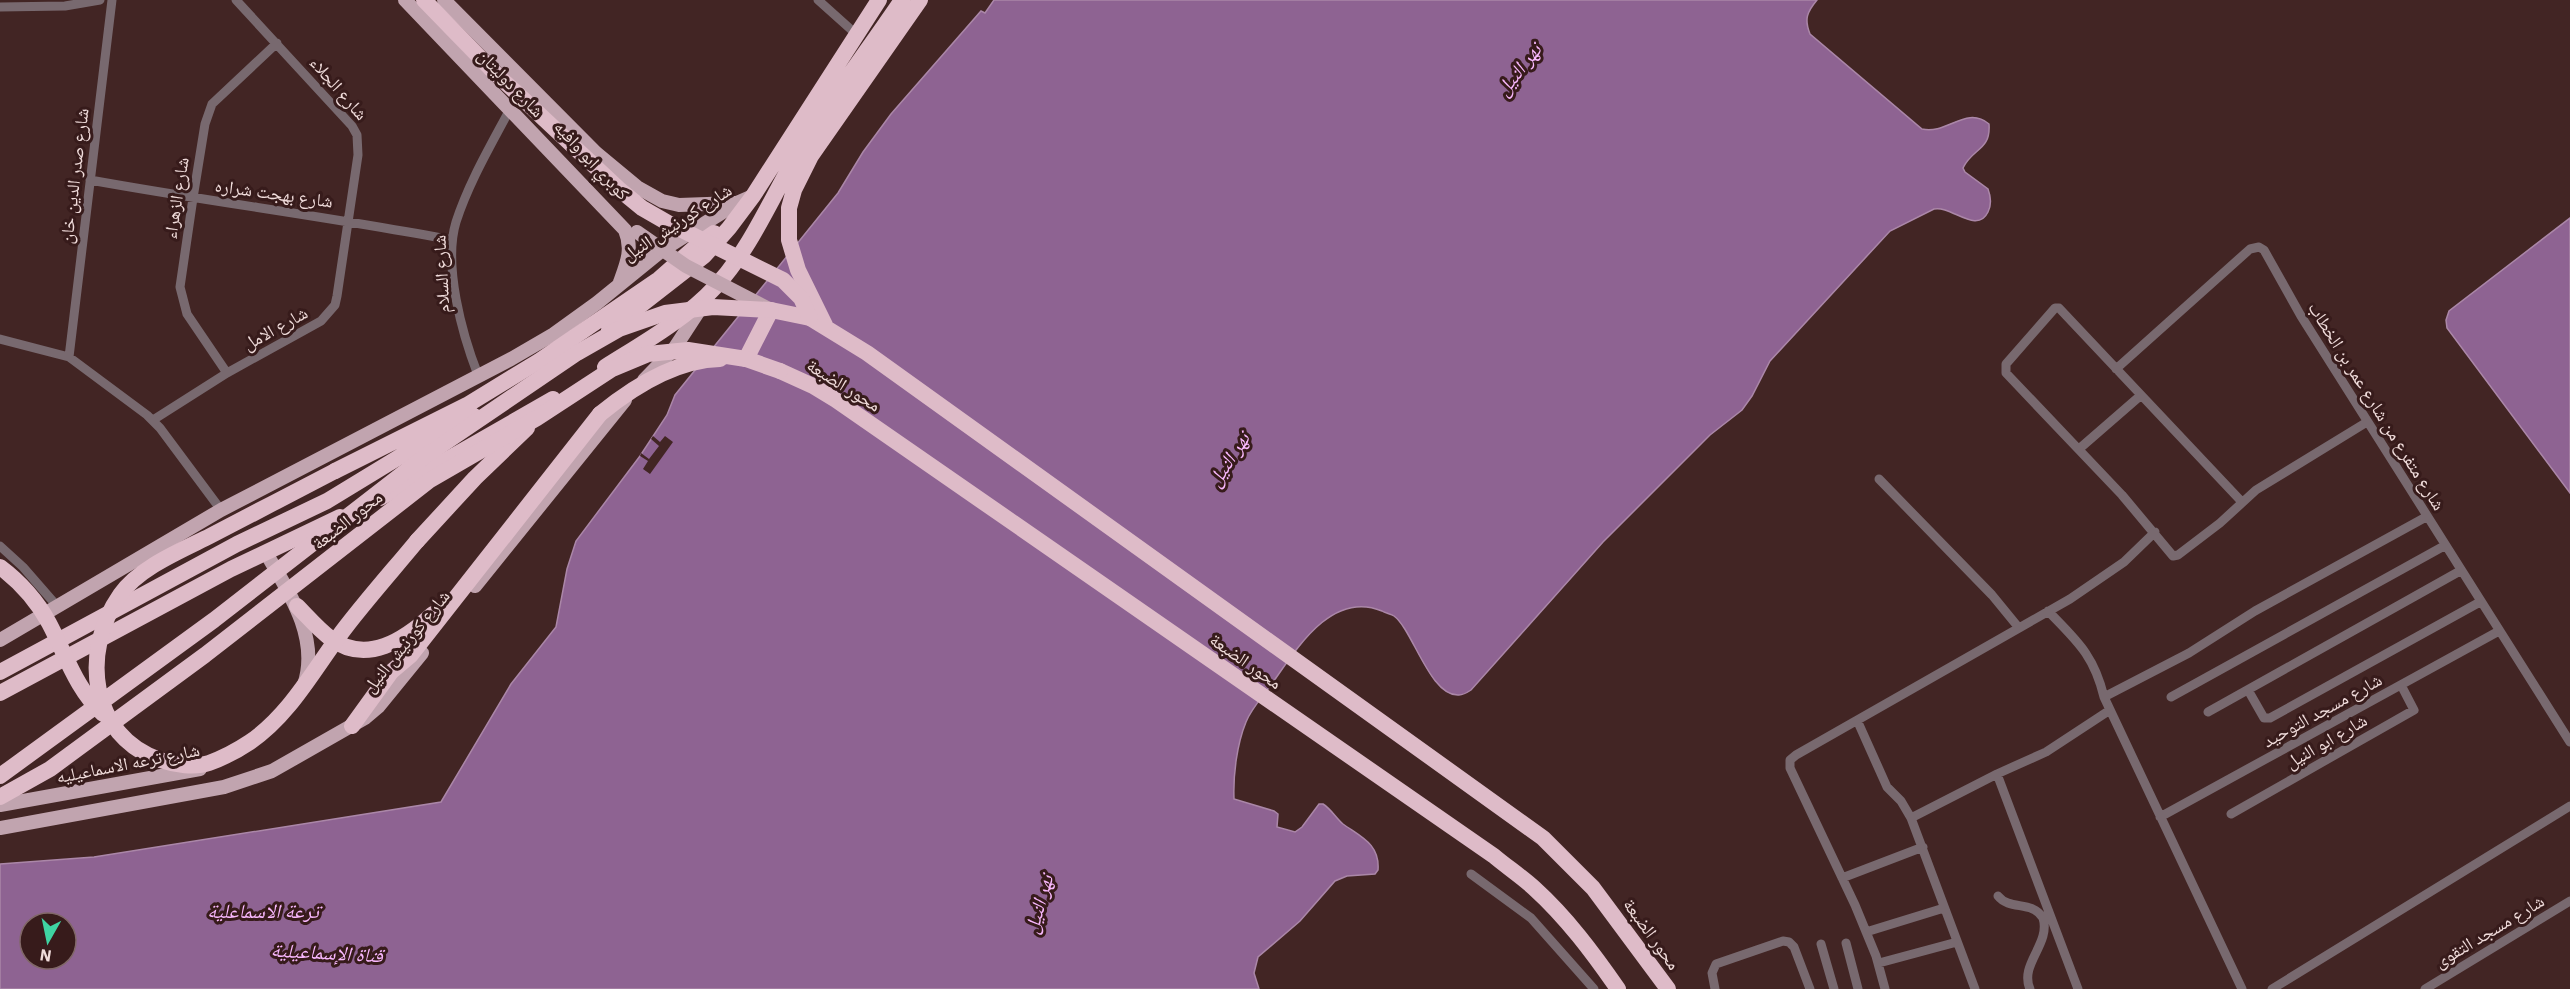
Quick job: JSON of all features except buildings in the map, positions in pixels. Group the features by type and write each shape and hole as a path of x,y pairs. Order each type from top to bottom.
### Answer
{"highway":[{"path":"424,0 491,69 614,185 642,208 783,280 801,298 818,322"},
{"name":"شارع كورنيش النيل","path":"0,672 205,560 327,501 414,448 538,382 674,282 704,256 753,196 855,34 879,0"},
{"name":"شارع كورنيش النيل","path":"0,693 231,569 379,499 558,396 648,340 693,307 716,287 745,248 800,150 902,0"},
{"path":"818,322 789,240 789,208 794,190 816,149 920,0"},
{"path":"106,717 97,686 97,657 108,616 120,594 134,580 163,561 467,405 531,366 659,279 707,237 729,228"},
{"name":"محور الضبعة","path":"0,776 214,620 424,457 576,353 619,329 665,313 713,307 771,310 818,322 876,360 1518,819 1567,860 1593,888 1668,989"},
{"path":"352,726 391,672 410,656 600,414 620,398 657,376 689,364 714,359 746,359 771,310"},
{"name":"محور الضبعة","path":"0,797 50,769 205,655 430,480 537,418 612,369 648,354 688,350 746,359 799,379 836,400 1494,856 1533,887 1561,916 1585,943 1618,989"},
{"path":"0,567 32,597 48,621 83,693 106,717 119,735 146,755 169,763 195,765 208,763 251,741 275,720 303,689 345,629 417,541 537,418"},
{"path":"297,606 331,639 353,648 381,648 398,642 413,632 465,586"}],"main road":[{"name":"شارع دوليتان","path":"405,0 625,230 630,241 629,256 619,284"},
{"name":"كوبري ابو وافيه","path":"416,0 637,232 686,266 771,310"},
{"name":"شارع دوليتان","path":"444,0 596,153 643,190 662,201 679,205 737,203"},
{"name":"شارع كورنيش النيل","path":"0,640 221,510 554,334 597,303 661,251 737,203 753,196"},
{"name":"شارع كورنيش النيل","path":"0,828 224,787 272,771 352,726 378,707 626,399 674,349 716,287"},
{"name":"شارع ترعه الاسماعيليه","path":"0,805 191,772 246,751 268,736 287,716 305,682 306,647 297,606 266,553"}],"street":[{"path":"0,7 65,6 100,0"},
{"name":"شارع صدر الدين خان","path":"69,357 112,0"},
{"name":"شارع الجلاء","path":"236,0 333,103 357,135 359,145 348,220"},
{"path":"818,0 855,34"},
{"name":"شارع الزهراء","path":"227,373 187,314 180,287 192,198 205,124 212,104 277,43"},
{"name":"شارع السلام","path":"477,375 457,308 452,240 474,176 510,109"},
{"name":"شارع بهجت شراره","path":"90,180 192,198 348,220 452,240"},
{"name":"شارع الامل","path":"153,420 227,373 321,321 329,313 337,296 348,220"},
{"name":"شارع متفرع من شارع عمر بن الخطاب","path":"2116,369 2250,249 2259,247 2266,254 2301,316 2460,572 2550,707 2570,742"},
{"path":"2242,502 2204,459 2140,396 2058,307 2006,364 2006,373 2155,532 2171,555 2176,556 2220,523 2262,486 2367,422"},
{"path":"0,339 69,357 153,420 221,510"},
{"path":"2079,449 2140,396"},
{"path":"1879,479 1992,595 2019,628"},
{"path":"2103,697 2189,653 2255,611 2426,517"},
{"path":"1884,989 1879,963 1790,764 1796,755 2107,576 2155,532"},
{"path":"0,546 23,567 57,606"},
{"path":"2171,697 2444,546"},
{"path":"2208,712 2460,572"},
{"path":"0,576 40,615"},
{"path":"2248,690 2264,718 2270,718 2480,602"},
{"path":"2048,611 2086,652 2094,665 2103,697 2242,989"},
{"name":"شارع مسجد التوحيد","path":"2160,817 2499,631"},
{"name":"شارع ابو النيل","path":"2231,814 2414,710 2401,685"},
{"path":"1911,818 2046,752 2110,710"},
{"path":"1857,720 1887,788 1901,801 1911,818 1975,989"},
{"path":"1997,774 2078,989"},
{"path":"2272,989 2570,806"},
{"path":"1842,878 1923,847"},
{"path":"1471,874 1531,918 1594,989"},
{"path":"1998,896 2007,903 2031,906 2043,918 2043,937 2027,974 2030,989"},
{"name":"شارع مسجد التقوى","path":"2425,989 2570,901"},
{"path":"1866,932 1944,908"},
{"path":"1715,989 1712,973 1716,964 1783,941 1789,942 1794,947 1810,989"},
{"path":"1879,963 1957,942"},
{"path":"1846,943 1858,989"},
{"path":"1821,944 1834,989"}],"water":[{"path":"994,0 1817,0 1807,16 1810,34 1922,129 1931,130 1972,118 1981,119 1989,124 1989,133 1984,145 1971,156 1963,168 1988,189 1990,206 1983,218 1977,221 1941,209 1934,209 1890,231 1770,361 1742,410 1710,435 1603,542 1471,690 1459,695 1449,693 1439,685 1401,623 1394,616 1382,611 1364,607 1347,609 1331,616 1317,627 1292,656 1254,707 1246,722 1236,760 1234,799 1274,811 1278,814 1277,827 1295,832 1302,827 1319,804 1323,804 1343,824 1363,837 1373,847 1378,861 1378,870 1375,874 1347,876 1335,881 1300,921 1258,957 1254,973 1259,989 0,989 0,864 94,857 441,802 511,684 556,627 567,569 576,541 640,456 667,415 675,395 838,193 863,152 891,114 981,11 985,13"},
{"path":"2570,218 2570,493 2447,328 2446,320 2449,311"}],"pier":[{"path":"653,436 660,442 665,436 673,442 650,474 643,469 648,461 640,456 641,453 649,459 659,446 651,439"}],"water label":[{"name":"نهر النيل","path":"1518,69"},
{"name":"نهر النيل","path":"1228,459"},
{"name":"نهر النيل","path":"1038,904"},
{"name":"ترعة الاسماعلية","path":"263,910"},
{"name":"قناة الإسماعيلية","path":"327,952"}]}
